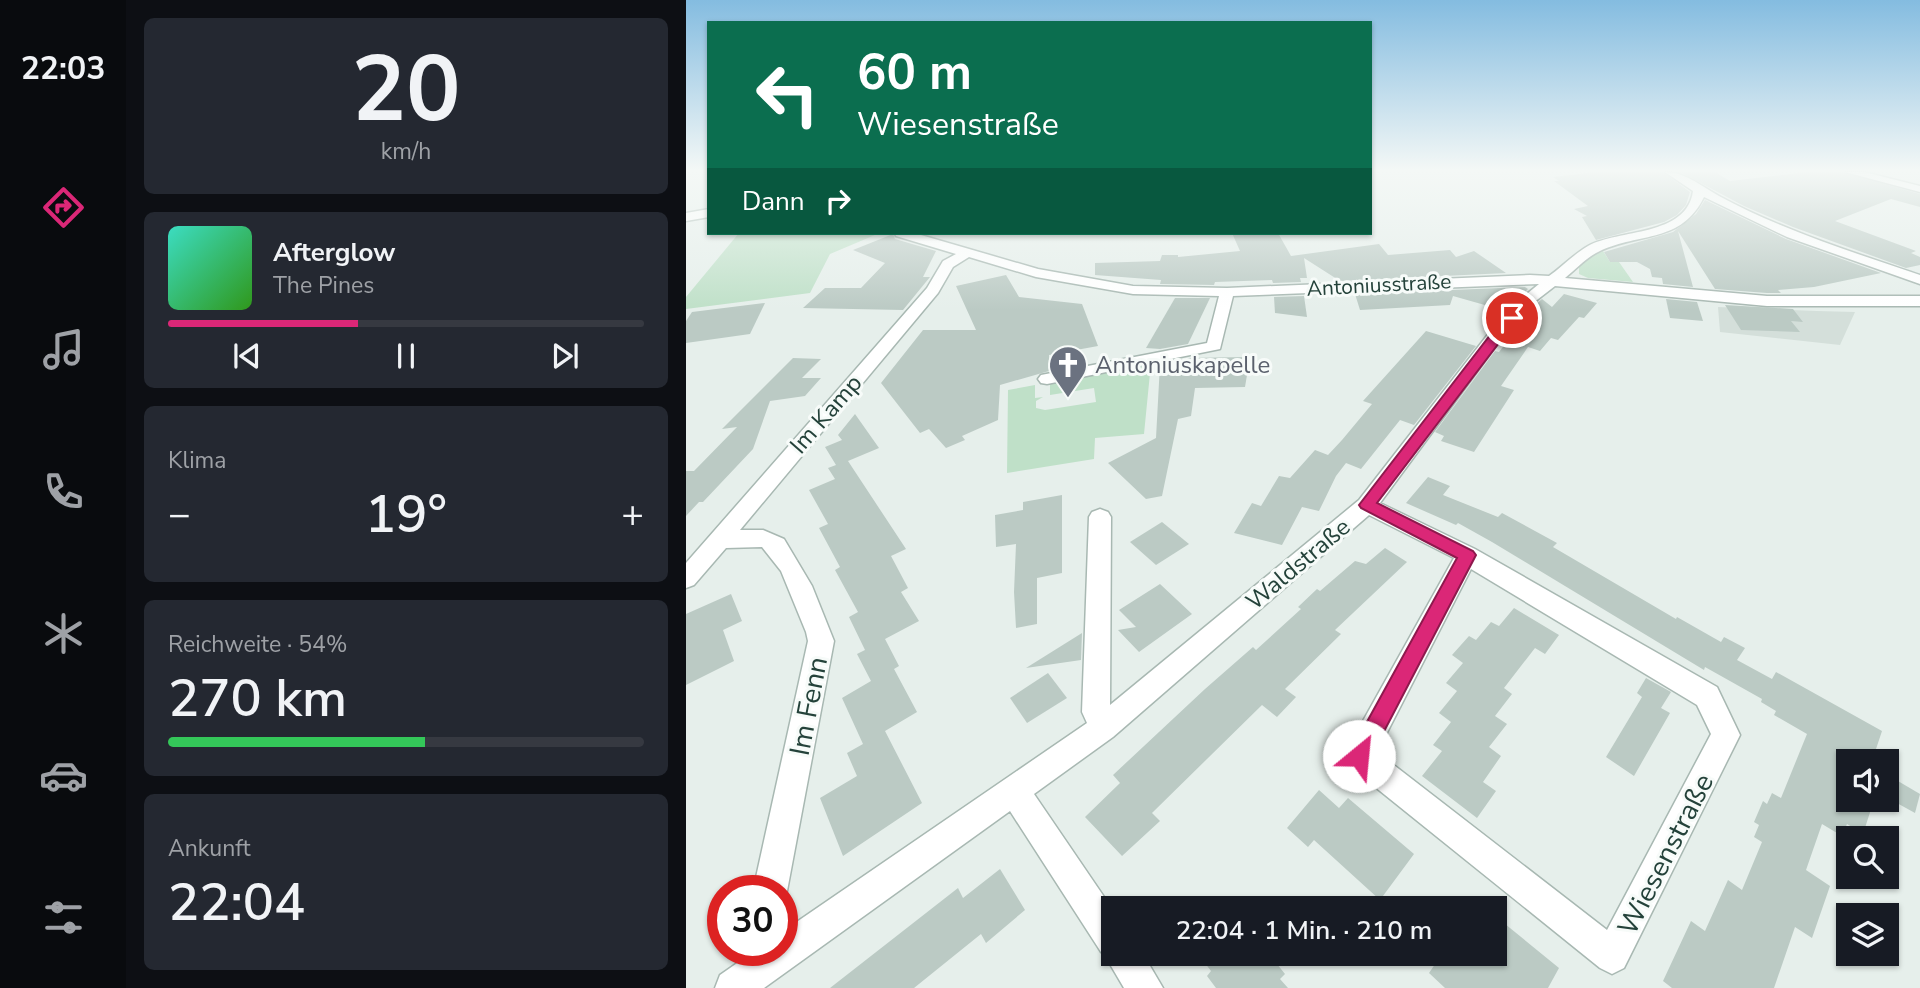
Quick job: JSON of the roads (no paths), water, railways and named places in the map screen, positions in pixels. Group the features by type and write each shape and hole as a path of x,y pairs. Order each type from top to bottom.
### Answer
{"street":[{"name":"Waldstraße","path":"748,971 1014,792 1103,728 1367,505 1495,336 1528,300 1551,281 1594,248 1668,228 1683,218"},
{"path":"1759,218 1815,243 1920,280"},
{"name":"Antoniusstraße","path":"908,235 1036,273 1133,290 1227,292 1482,280 1551,281 1767,301 1920,301"},
{"name":"Im Kamp","path":"686,579 933,290 948,264 967,253"},
{"path":"1047,379 1214,346 1227,292"},
{"name":"Wiesenstraße","path":"1367,505 1467,555 1707,696 1726,735 1612,956 1359,756 1467,555"},
{"path":"1100,517 1096,712 1103,728"},
{"name":"Im Fenn","path":"719,540 763,539 779,547 817,625 821,641 773,875"},
{"path":"1014,792 1101,922"},
{"path":"1130,966 1145,988"}],"place":[{"name":"Antoniuskapelle","path":"1068,399"}]}
